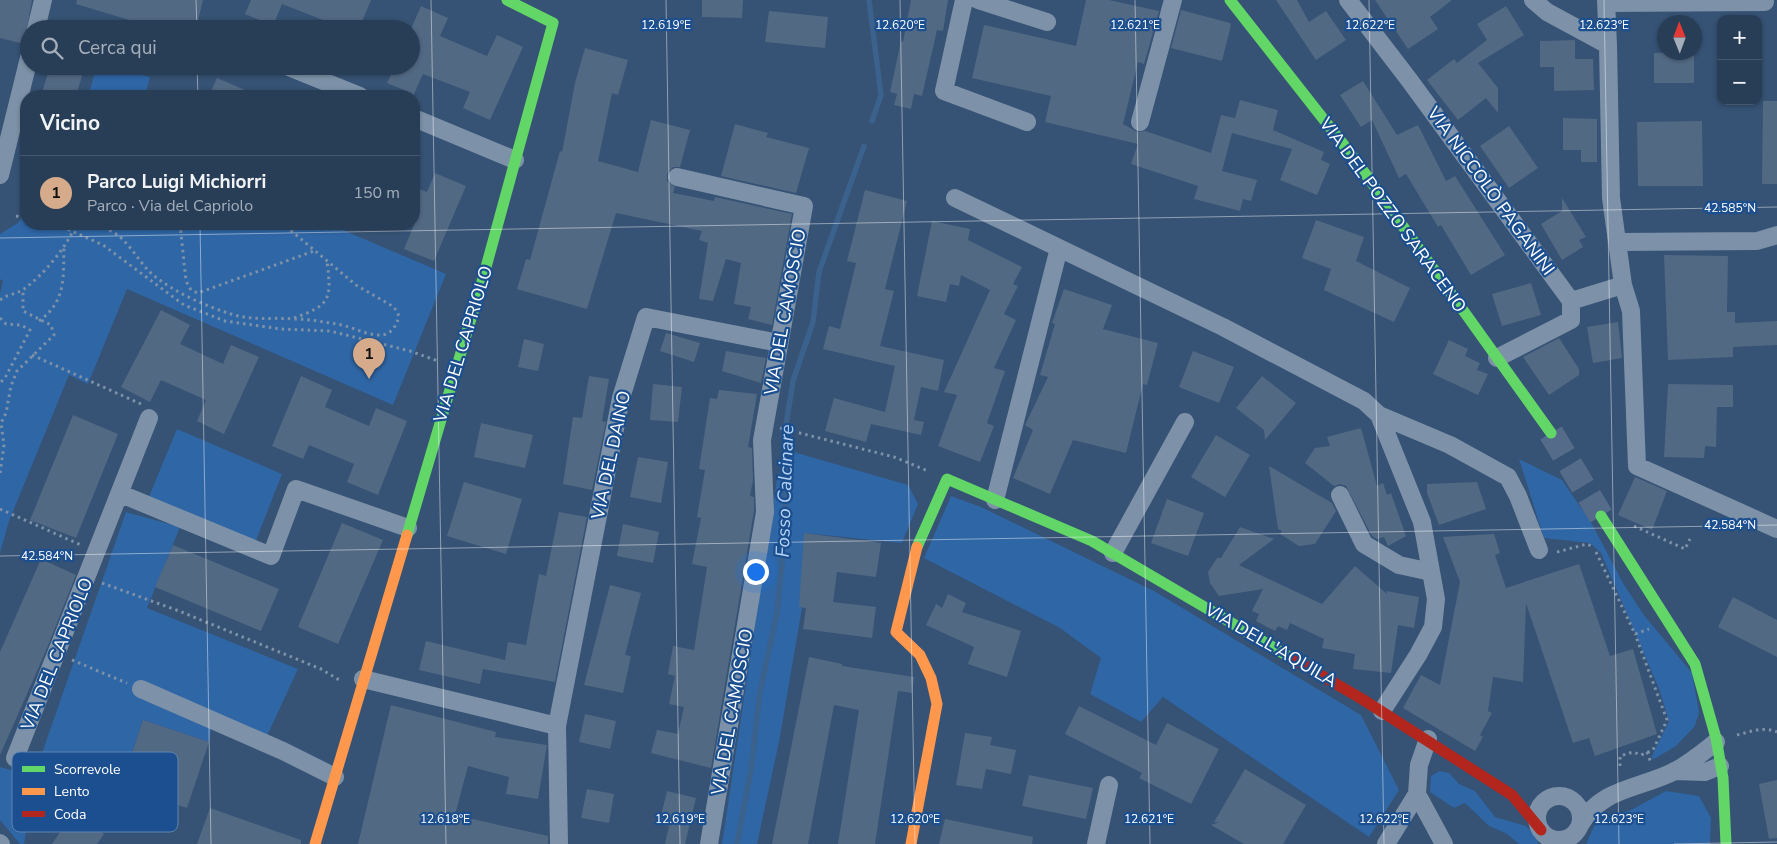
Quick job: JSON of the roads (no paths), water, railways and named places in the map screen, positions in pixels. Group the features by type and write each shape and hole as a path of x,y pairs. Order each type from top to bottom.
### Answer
{"street":[{"path":"38,20 43,0"},
{"name":"VIA DEL CAPRIOLO","path":"316,844 361,685 456,367 553,23 507,0"},
{"path":"964,0 944,90 1027,122"},
{"path":"978,0 1047,22"},
{"path":"1140,122 1173,0"},
{"name":"VIA DEL POZZO SARACENO","path":"1230,0 1354,158 1551,433"},
{"name":"VIA NICCOLÒ PAGANINI","path":"1348,0 1571,301"},
{"path":"1533,0 1547,12 1608,45"},
{"path":"1765,2 1606,2 1611,198 1623,285 1631,311 1637,466 1777,529"},
{"path":"21,90 25,75"},
{"path":"308,75 345,90"},
{"path":"0,175 20,94"},
{"path":"420,120 515,160"},
{"name":"VIA DEL CAMOSCIO","path":"677,177 804,206 762,440 766,512 710,844"},
{"path":"955,198 1223,327 1364,401 1378,415 1450,445 1508,477 1518,496 1539,550"},
{"path":"1617,242 1758,242 1777,235"},
{"path":"995,500 1059,248"},
{"path":"1497,358 1571,320 1571,301 1623,285"},
{"name":"VIA DEL DAINO","path":"559,844 557,726 621,398 646,317 779,343"},
{"path":"1378,415 1422,522 1436,599 1433,627 1418,655 1382,711"},
{"name":"VIA DEL CAPRIOLO","path":"17,752 121,494 149,418"},
{"path":"1113,553 1185,422"},
{"name":"VIA DELL'AQUILA","path":"911,844 937,704 932,678 920,655 896,632 913,556 946,479 1092,541 1362,699 1428,739 1512,795 1547,837"},
{"path":"121,494 271,556 296,489 408,528"},
{"path":"1340,494 1364,544 1400,565 1431,572"},
{"path":"1601,516 1695,664 1716,740 1726,844"},
{"path":"361,685 557,726"},
{"path":"141,689 283,751 335,777"},
{"path":"1386,844 1417,794 1419,765 1428,739"},
{"path":"1610,795 1592,810 1577,834 1564,840 1547,837 1538,824 1538,810 1547,800 1558,796 1569,798 1610,795 1674,771 1716,740"},
{"path":"1674,771 1705,772 1720,766"},
{"path":"1096,844 1109,785"},
{"path":"1417,794 1444,844"},
{"path":"1512,795 1547,800"},
{"path":"1569,798 1579,807 1577,834"}],"waterway":[{"name":"Fosso Calcinare","path":"869,0 881,95 872,121"},
{"name":"Fosso Calcinare","path":"737,844 751,770 760,692 777,613 785,531 785,431 793,381 813,322 819,272 864,146"}],"tunnel":[{"path":"1551,433 1601,516"}],"place":[{"name":"Parco Luigi Michiorri","path":"369,379"}]}
